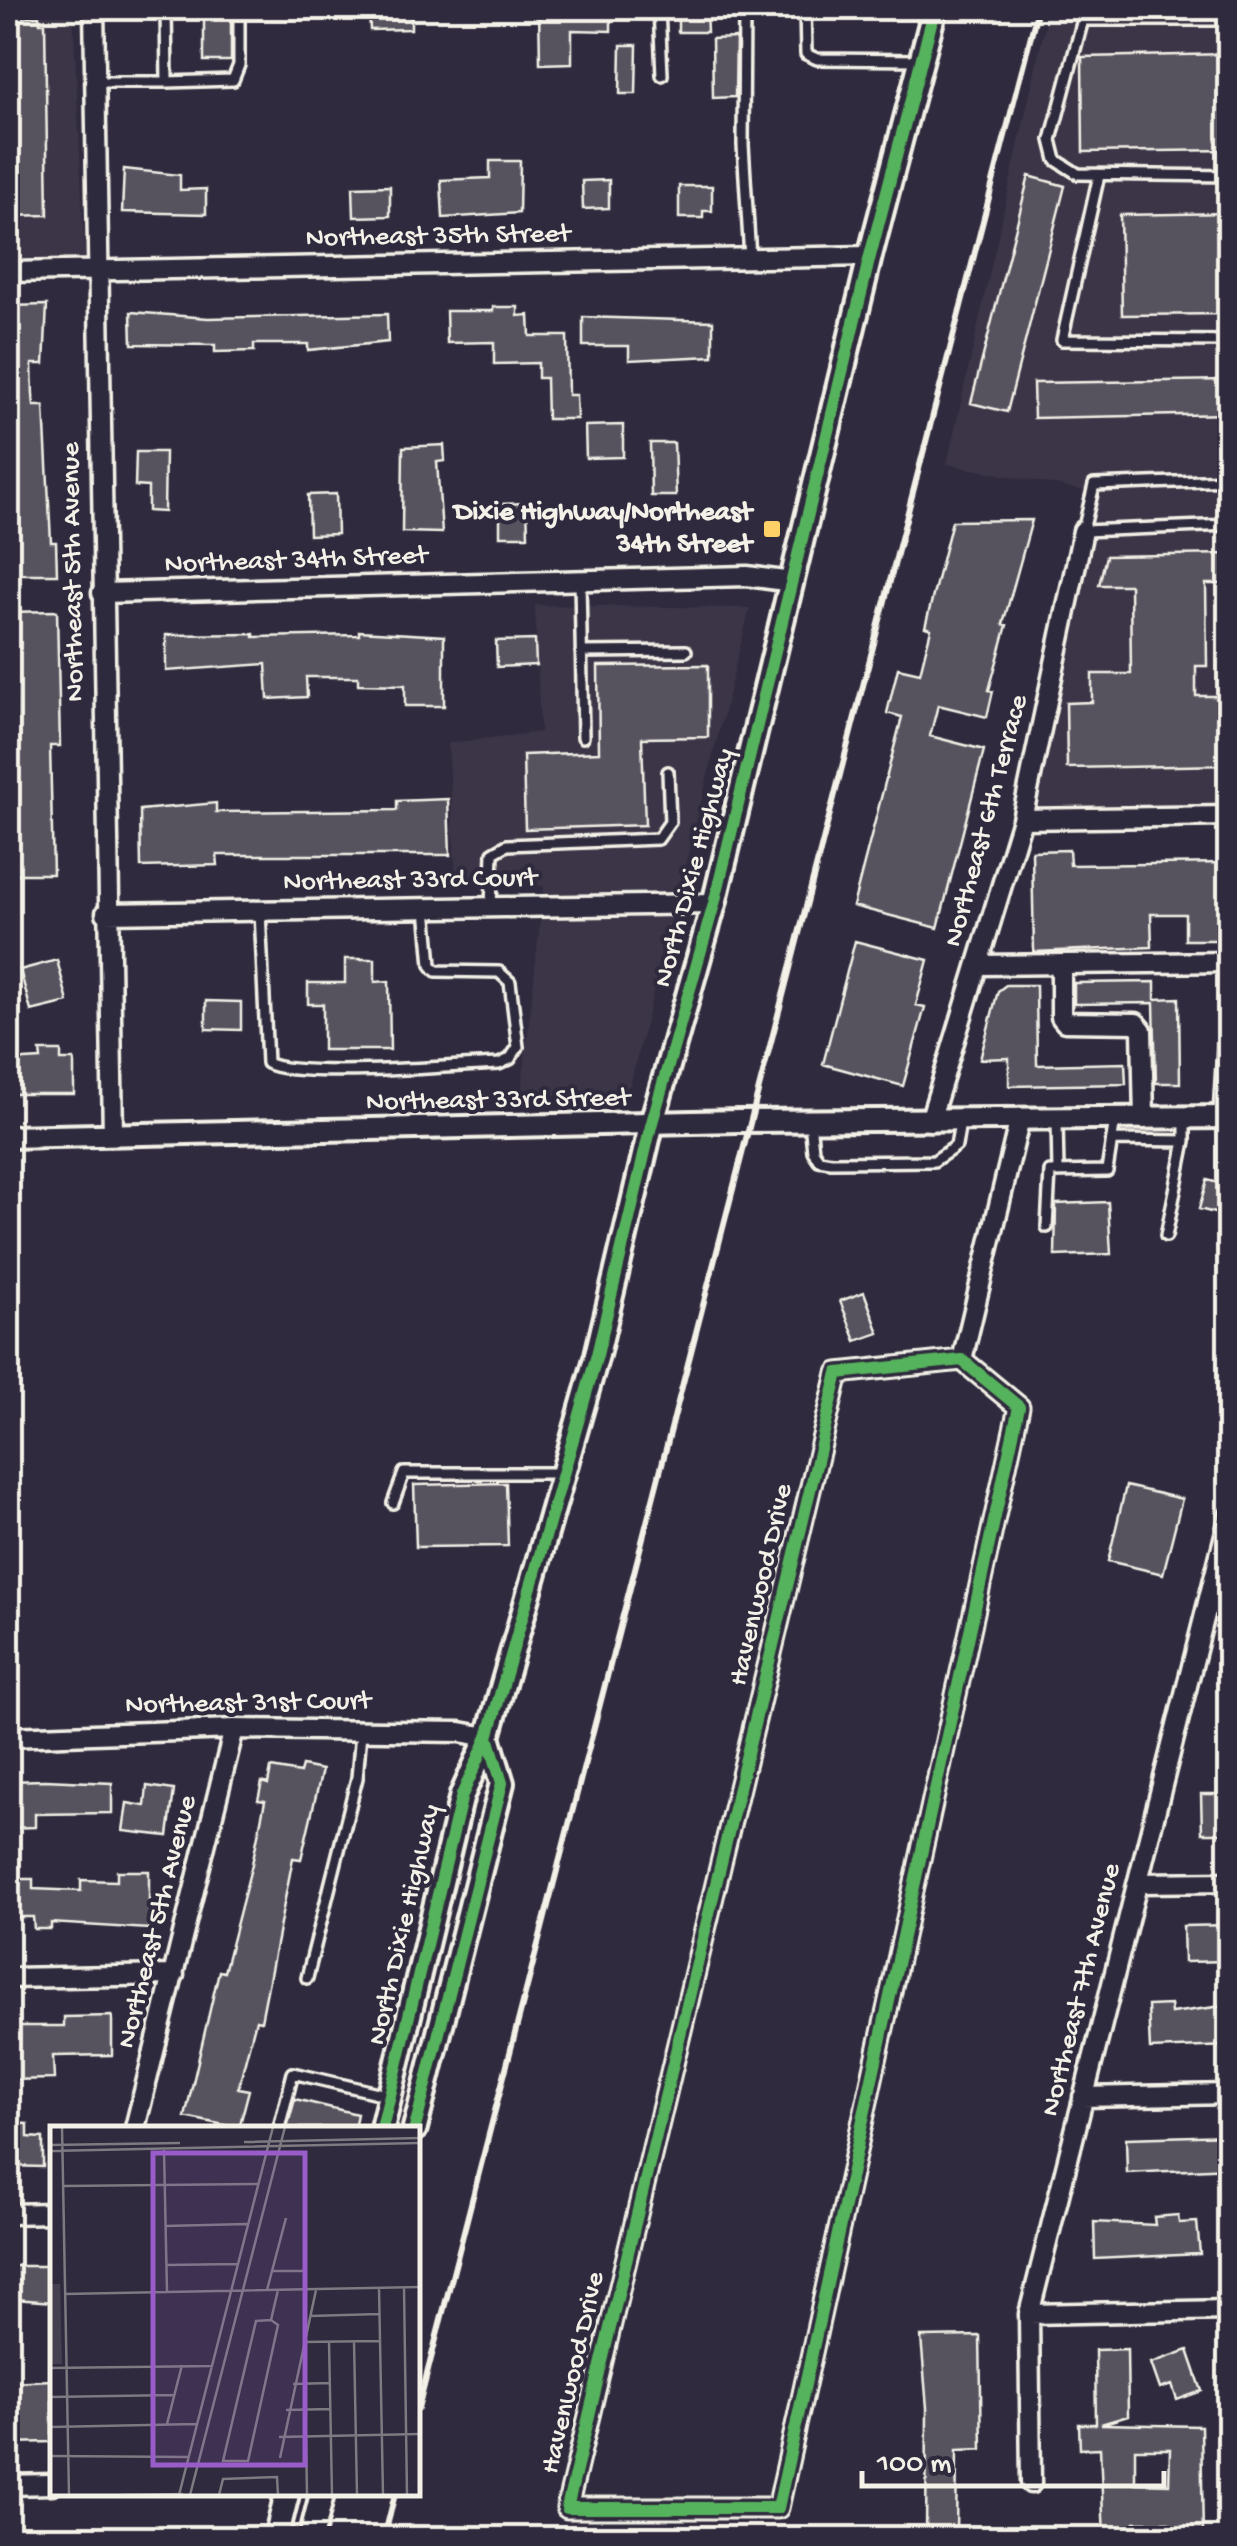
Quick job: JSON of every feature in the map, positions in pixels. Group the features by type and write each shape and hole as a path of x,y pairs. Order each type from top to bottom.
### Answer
{"main road":[{"name":"North Dixie Highway","path":"382,2126 462,1795 488,1737 624,1252 651,1126 714,904 870,256 936,8"},
{"name":"North Dixie Highway","path":"416,2126 502,1783 488,1737"},
{"path":"276,2538 286,2496"},
{"path":"310,2538 321,2496"}],"street":[{"name":"Northeast 5th Avenue","path":"94,8 106,913 113,1135"},
{"name":"Northeast 35th Street","path":"8,272 870,256"},
{"name":"Northeast 6th Terrace","path":"930,1121 1022,819 1083,531"},
{"name":"Northeast 34th Street","path":"102,594 747,576 792,582"},
{"path":"1022,819 1230,816"},
{"name":"Northeast 33rd Court","path":"106,913 714,904"},
{"path":"978,965 1228,962"},
{"path":"1062,964 1061,1017 1066,1022 1136,1023 1142,1030 1144,1119"},
{"name":"Northeast 33rd Street","path":"8,1137 810,1121 1057,1121 1115,1129 1144,1119 1224,1117"},
{"path":"962,1360 1019,1122"},
{"name":"Havenwood Drive","path":"962,1360 1019,1407 778,2508 567,2508 838,1373 962,1360"},
{"name":"Northeast 7th Avenue","path":"1031,2483 1029,2314 1230,1515"},
{"name":"Northeast 5th Avenue","path":"136,2126 234,1728"},
{"name":"Northeast 31st Court","path":"8,1737 234,1728 460,1732 488,1737"},
{"path":"1138,1883 1230,1882"},
{"path":"8,1978 174,1975"},
{"path":"1083,2097 1230,2094"},
{"path":"8,2214 50,2213"},
{"path":"1029,2314 1230,2310"},
{"path":"8,2485 50,2484"}],"lane":[{"path":"166,8 167,82"},
{"path":"95,82 234,80 240,65 240,8"},
{"path":"659,8 662,75"},
{"path":"744,8 743,145 750,258"},
{"path":"804,8 803,45 806,54 817,59 922,60"},
{"path":"1086,8 1051,140 1056,160 1078,174 1230,176"},
{"path":"1085,20 1230,20"},
{"path":"1099,175 1062,340 1230,342"},
{"path":"1230,480 1094,485 1083,531 1230,525"},
{"path":"580,581 582,737"},
{"path":"582,652 686,651"},
{"path":"492,907 489,866 493,853 507,845 658,839 670,822 668,772"},
{"path":"260,911 267,1062 294,1070 498,1064 510,1058 518,1047 510,982 499,972 436,971 430,957 426,908"},
{"path":"1224,1117 1228,962"},
{"path":"1166,1236 1186,1141 1185,1118"},
{"path":"810,1121 812,1151 819,1160 830,1162 934,1161 956,1146 960,1122"},
{"path":"1057,1121 1058,1172"},
{"path":"1047,1227 1050,1172 1107,1171 1115,1129 1186,1141"},
{"path":"393,1502 404,1473 560,1473"},
{"path":"306,1978 357,1778 362,1729"},
{"path":"280,2126 293,2073 390,2096"}],"shaded area":[{"path":"8,8 73,8 85,258 8,259"},
{"path":"1049,8 1229,8 1229,817 1032,808 1100,494 947,464"},
{"path":"535,605 750,608 630,1085 621,1093 521,1096 544,886 456,881 448,743 540,732"}],"building":[{"path":"204,8 231,8 231,61 204,61"},
{"path":"369,8 411,8 411,29 370,30"},
{"path":"539,8 611,8 611,31 572,30 572,63 540,64"},
{"path":"678,8 706,8 707,32 678,32"},
{"path":"39,16 40,23 45,23 48,215 8,216 8,17"},
{"path":"736,38 735,97 713,98 712,39"},
{"path":"621,45 637,45 636,94 620,94"},
{"path":"1230,54 1230,150 1083,152 1082,57"},
{"path":"490,161 520,161 519,213 443,218 441,180 490,178"},
{"path":"124,169 180,175 180,190 206,189 206,214 122,212"},
{"path":"1029,176 1065,186 1007,412 971,403"},
{"path":"609,180 609,208 583,209 582,181"},
{"path":"390,186 390,216 354,217 353,187"},
{"path":"679,186 712,186 712,211 703,211 703,218 679,218"},
{"path":"1230,213 1230,314 1122,315 1120,215"},
{"path":"47,305 44,364 32,364 33,395 34,406 44,406 51,542 56,542 57,574 8,574 8,306"},
{"path":"493,307 518,307 518,316 529,315 530,336 567,336 568,395 576,395 577,419 547,419 546,378 538,378 538,363 494,364 494,342 447,343 446,311 493,311"},
{"path":"131,312 208,318 387,314 388,342 308,350 308,344 254,344 254,351 215,352 215,345 132,344"},
{"path":"583,317 713,321 713,356 629,360 629,346 583,346"},
{"path":"1230,380 1230,414 1034,418 1033,383"},
{"path":"623,425 623,457 586,458 585,426"},
{"path":"650,443 674,443 676,496 651,496"},
{"path":"444,445 445,461 437,462 442,533 402,532 403,447"},
{"path":"136,452 165,452 164,512 148,511 148,487 135,486"},
{"path":"336,494 337,534 309,535 308,495"},
{"path":"527,503 528,536 500,536 500,504"},
{"path":"1032,520 1003,624 1007,625 989,690 993,691 987,717 938,705 930,736 984,750 938,928 853,906 902,717 887,713 898,668 920,673 931,629 925,627 952,521"},
{"path":"1230,554 1230,584 1206,584 1207,666 1196,666 1196,696 1221,696 1222,728 1230,728 1230,765 1067,768 1066,703 1092,702 1092,674 1131,674 1130,585 1099,585 1106,556"},
{"path":"57,611 60,746 50,746 53,874 8,874 8,853 12,853 8,772 17,772 14,641 8,641 8,612"},
{"path":"359,631 444,636 444,706 405,706 405,685 358,684 358,677 306,677 307,697 268,699 266,664 166,671 166,635 359,635"},
{"path":"535,640 536,665 497,667 496,641"},
{"path":"708,665 708,737 642,738 645,825 525,829 523,755 599,752 598,666"},
{"path":"448,799 450,855 217,855 218,865 141,867 140,810 216,803 216,812 397,810 397,801"},
{"path":"1069,850 1070,865 1230,863 1230,940 1185,940 1185,914 1151,914 1152,947 1034,952 1032,851"},
{"path":"855,941 928,960 916,1005 925,1007 903,1086 823,1064"},
{"path":"345,959 375,959 375,982 389,981 390,1050 323,1050 323,1004 308,1004 308,983 345,983"},
{"path":"57,960 68,1002 31,1011 20,970"},
{"path":"1155,982 1155,999 1179,998 1180,1083 1156,1083 1154,1003 1074,1004 1074,983"},
{"path":"1006,985 1036,985 1037,1065 1125,1063 1126,1084 1009,1086 1009,1058 980,1059 998,991"},
{"path":"206,1001 241,1002 241,1030 206,1029"},
{"path":"40,1051 61,1051 61,1060 74,1060 74,1094 8,1094 8,1061 41,1059"},
{"path":"1207,1180 1230,1186 1230,1217 1199,1209"},
{"path":"1108,1202 1111,1254 1055,1256 1056,1204"},
{"path":"864,1292 879,1333 856,1341 840,1301"},
{"path":"506,1483 508,1546 416,1547 414,1485"},
{"path":"1126,1486 1182,1499 1163,1574 1108,1561"},
{"path":"302,1766 322,1770 301,1859 293,1858 261,2021 256,2020 238,2088 249,2090 240,2126 185,2117 219,1971 224,1972 252,1864 265,1801 258,1800 262,1782 268,1784 271,1768 300,1773"},
{"path":"8,1781 112,1783 112,1813 35,1814 35,1827 8,1828"},
{"path":"147,1786 174,1790 168,1836 123,1831 127,1803 145,1806"},
{"path":"1201,1794 1225,1794 1225,1803 1230,1803 1230,1833 1202,1833"},
{"path":"117,1871 149,1871 149,1929 51,1923 51,1929 34,1929 33,1917 9,1917 8,1879 33,1879 33,1889 81,1891 81,1880 117,1881"},
{"path":"1230,1925 1230,1961 1184,1962 1183,1926"},
{"path":"1170,2005 1171,2013 1230,2005 1230,2046 1150,2049 1148,2006"},
{"path":"112,2016 112,2055 53,2056 54,2079 8,2080 8,2026 64,2026 64,2017"},
{"path":"295,2099 357,2114 354,2126 288,2126"},
{"path":"8,2123 28,2124 28,2137 43,2138 43,2167 8,2166"},
{"path":"1230,2135 1230,2168 1127,2173 1126,2138"},
{"path":"1178,2215 1179,2223 1197,2222 1200,2254 1095,2259 1094,2222 1155,2225 1154,2217"},
{"path":"14,2266 50,2266 50,2302 15,2299"},
{"path":"980,2336 982,2449 957,2450 956,2538 926,2538 927,2408 921,2337"},
{"path":"1127,2349 1128,2416 1101,2424 1201,2426 1203,2536 1168,2535 1168,2522 1135,2522 1135,2538 1104,2538 1100,2448 1080,2449 1079,2424 1096,2424 1095,2350","holes":["1135,2449 1170,2449 1169,2484 1135,2483"]},
{"path":"1188,2350 1202,2391 1177,2400 1172,2385 1160,2389 1151,2363"},
{"path":"50,2380 50,2442 8,2443 8,2382"}],"railway":[{"path":"420,2401 1038,8"},
{"path":"384,2538 394,2496"}],"cycle path":[{"path":"382,2126 462,1795 488,1737 597,1355 651,1126 714,904 870,256 935,8"},
{"path":"962,1360 1019,1407 778,2508 567,2508 838,1373 962,1360"},
{"path":"416,2126 502,1783 488,1737"}],"place":[{"name":"Dixie Highway/Northeast 34th Street","path":"772,529"}]}
